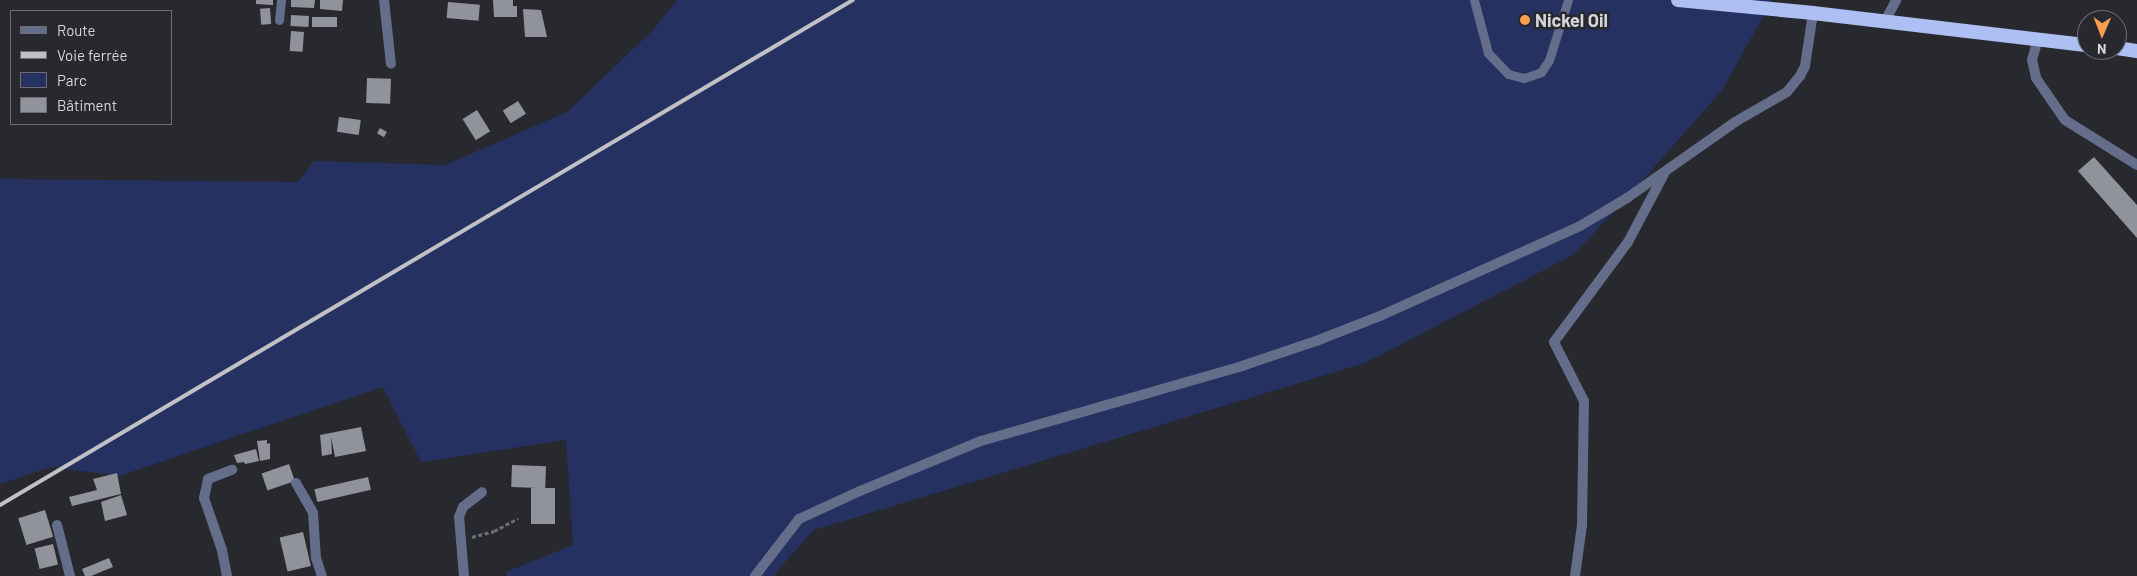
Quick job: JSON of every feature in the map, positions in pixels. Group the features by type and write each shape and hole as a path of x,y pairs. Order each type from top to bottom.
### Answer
{"highway":[{"path":"1678,0 1813,13 1884,23 2077,44"}],"street":[{"path":"384,0 391,64"},
{"path":"1884,23 1896,0"},
{"path":"755,576 799,519 860,491 981,441 1242,366 1371,320 1534,249 1580,226 1627,198 1734,122 1787,92 1800,76 1805,66 1813,13"},
{"path":"2038,39 2032,60 2036,78 2065,120 2137,165"},
{"path":"1576,576 1582,525 1584,401 1554,342 1628,242 1665,171"},
{"path":"227,576 222,550 204,498 208,479 232,470"},
{"path":"296,483 313,513 316,558 322,576"},
{"path":"464,576 459,518 463,507 482,492"},
{"path":"57,525 70,576"}],"lane":[{"path":"279,20 281,0"},
{"path":"1474,0 1488,53 1508,74 1524,78 1540,72 1549,60 1568,0"}],"path":[{"path":"461,540 494,531 518,518"}],"green space":[{"path":"677,0 1772,0 1723,89 1627,198 1573,255 1365,363 814,530 775,573 776,576 506,576 506,572 573,545 566,440 421,462 383,387 119,476 51,467 0,484 0,179 298,182 314,161 445,165 567,112 652,31"}],"building":[{"path":"256,0 273,0 273,5 256,4"},
{"path":"291,0 315,0 314,8 291,7"},
{"path":"320,0 343,0 342,11 320,9"},
{"path":"493,0 513,0 513,6 517,6 517,17 494,17"},
{"path":"448,2 480,5 478,21 447,18"},
{"path":"270,8 271,24 261,25 260,9"},
{"path":"523,9 541,10 547,37 525,37"},
{"path":"291,15 309,16 308,27 290,26"},
{"path":"312,17 337,17 337,27 312,27"},
{"path":"291,31 304,32 303,52 290,51"},
{"path":"367,78 391,79 390,104 366,103"},
{"path":"518,101 526,114 511,123 503,111"},
{"path":"477,110 490,131 476,140 463,119"},
{"path":"339,117 361,120 359,135 337,132"},
{"path":"380,128 387,132 384,137 377,133"},
{"path":"2094,157 2137,205 2137,238 2078,171"},
{"path":"361,427 366,451 335,457 331,437 332,454 322,456 320,435"},
{"path":"267,440 267,444 270,443 270,459 260,461 257,441"},
{"path":"256,449 259,461 245,464 244,462 237,463 234,455"},
{"path":"289,464 295,481 267,490 262,473"},
{"path":"512,465 546,466 545,488 511,487"},
{"path":"117,473 121,494 72,506 69,497 97,490 93,479"},
{"path":"368,477 371,490 317,502 314,489"},
{"path":"531,488 555,488 555,524 531,524"},
{"path":"121,495 127,515 105,521 101,502"},
{"path":"45,510 53,537 26,545 18,518"},
{"path":"303,532 311,566 287,572 280,537"},
{"path":"53,544 58,564 40,569 35,549"},
{"path":"109,558 113,567 91,576 85,576 82,569"}],"railway":[{"path":"0,505 853,0"}],"place":[{"name":"Nickel Oil","path":"1525,20"}]}
